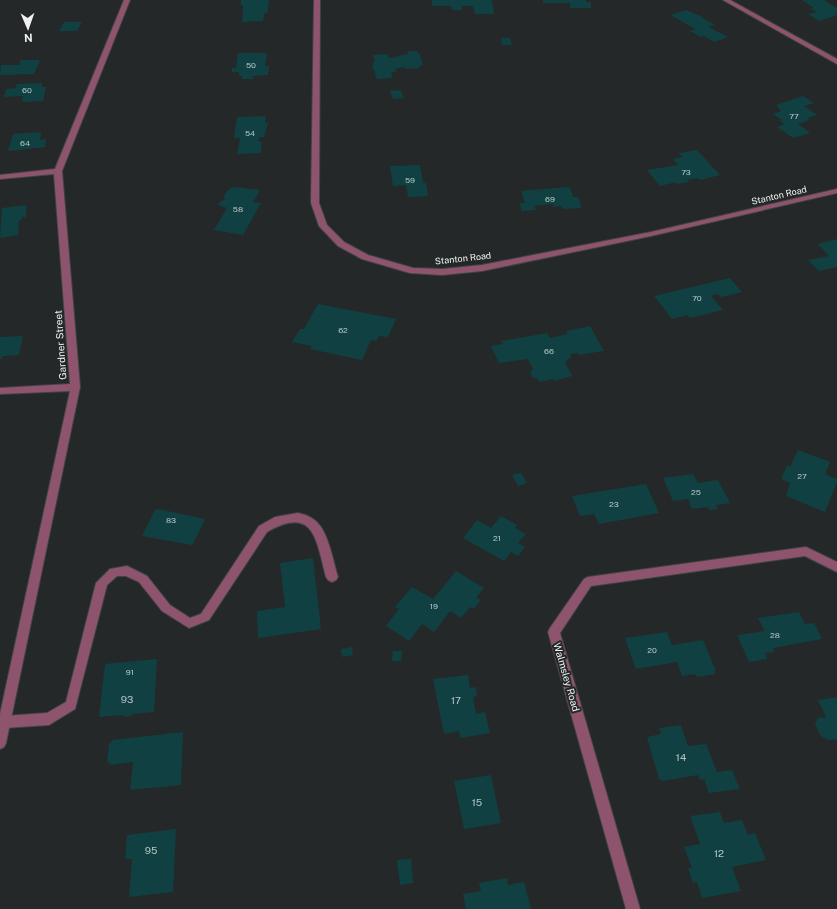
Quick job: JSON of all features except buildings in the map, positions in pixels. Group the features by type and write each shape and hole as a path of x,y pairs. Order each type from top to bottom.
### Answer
{"street":[{"name":"Gardner Street","path":"0,743 75,387 58,171 126,0"},
{"name":"Stanton Road","path":"317,0 315,203 324,226 341,244 365,258 413,271 442,272 482,268 651,234 837,191"},
{"path":"726,0 837,62"},
{"path":"0,177 58,171"},
{"path":"0,391 75,387"},
{"path":"4,722 49,718 71,705 102,583 114,572 127,571 143,578 166,608 189,623 205,617 262,529 279,520 298,517 310,522 317,530 323,544 332,577"},
{"name":"Walmsley Road","path":"633,909 554,632 588,582 806,552 837,567"}]}
